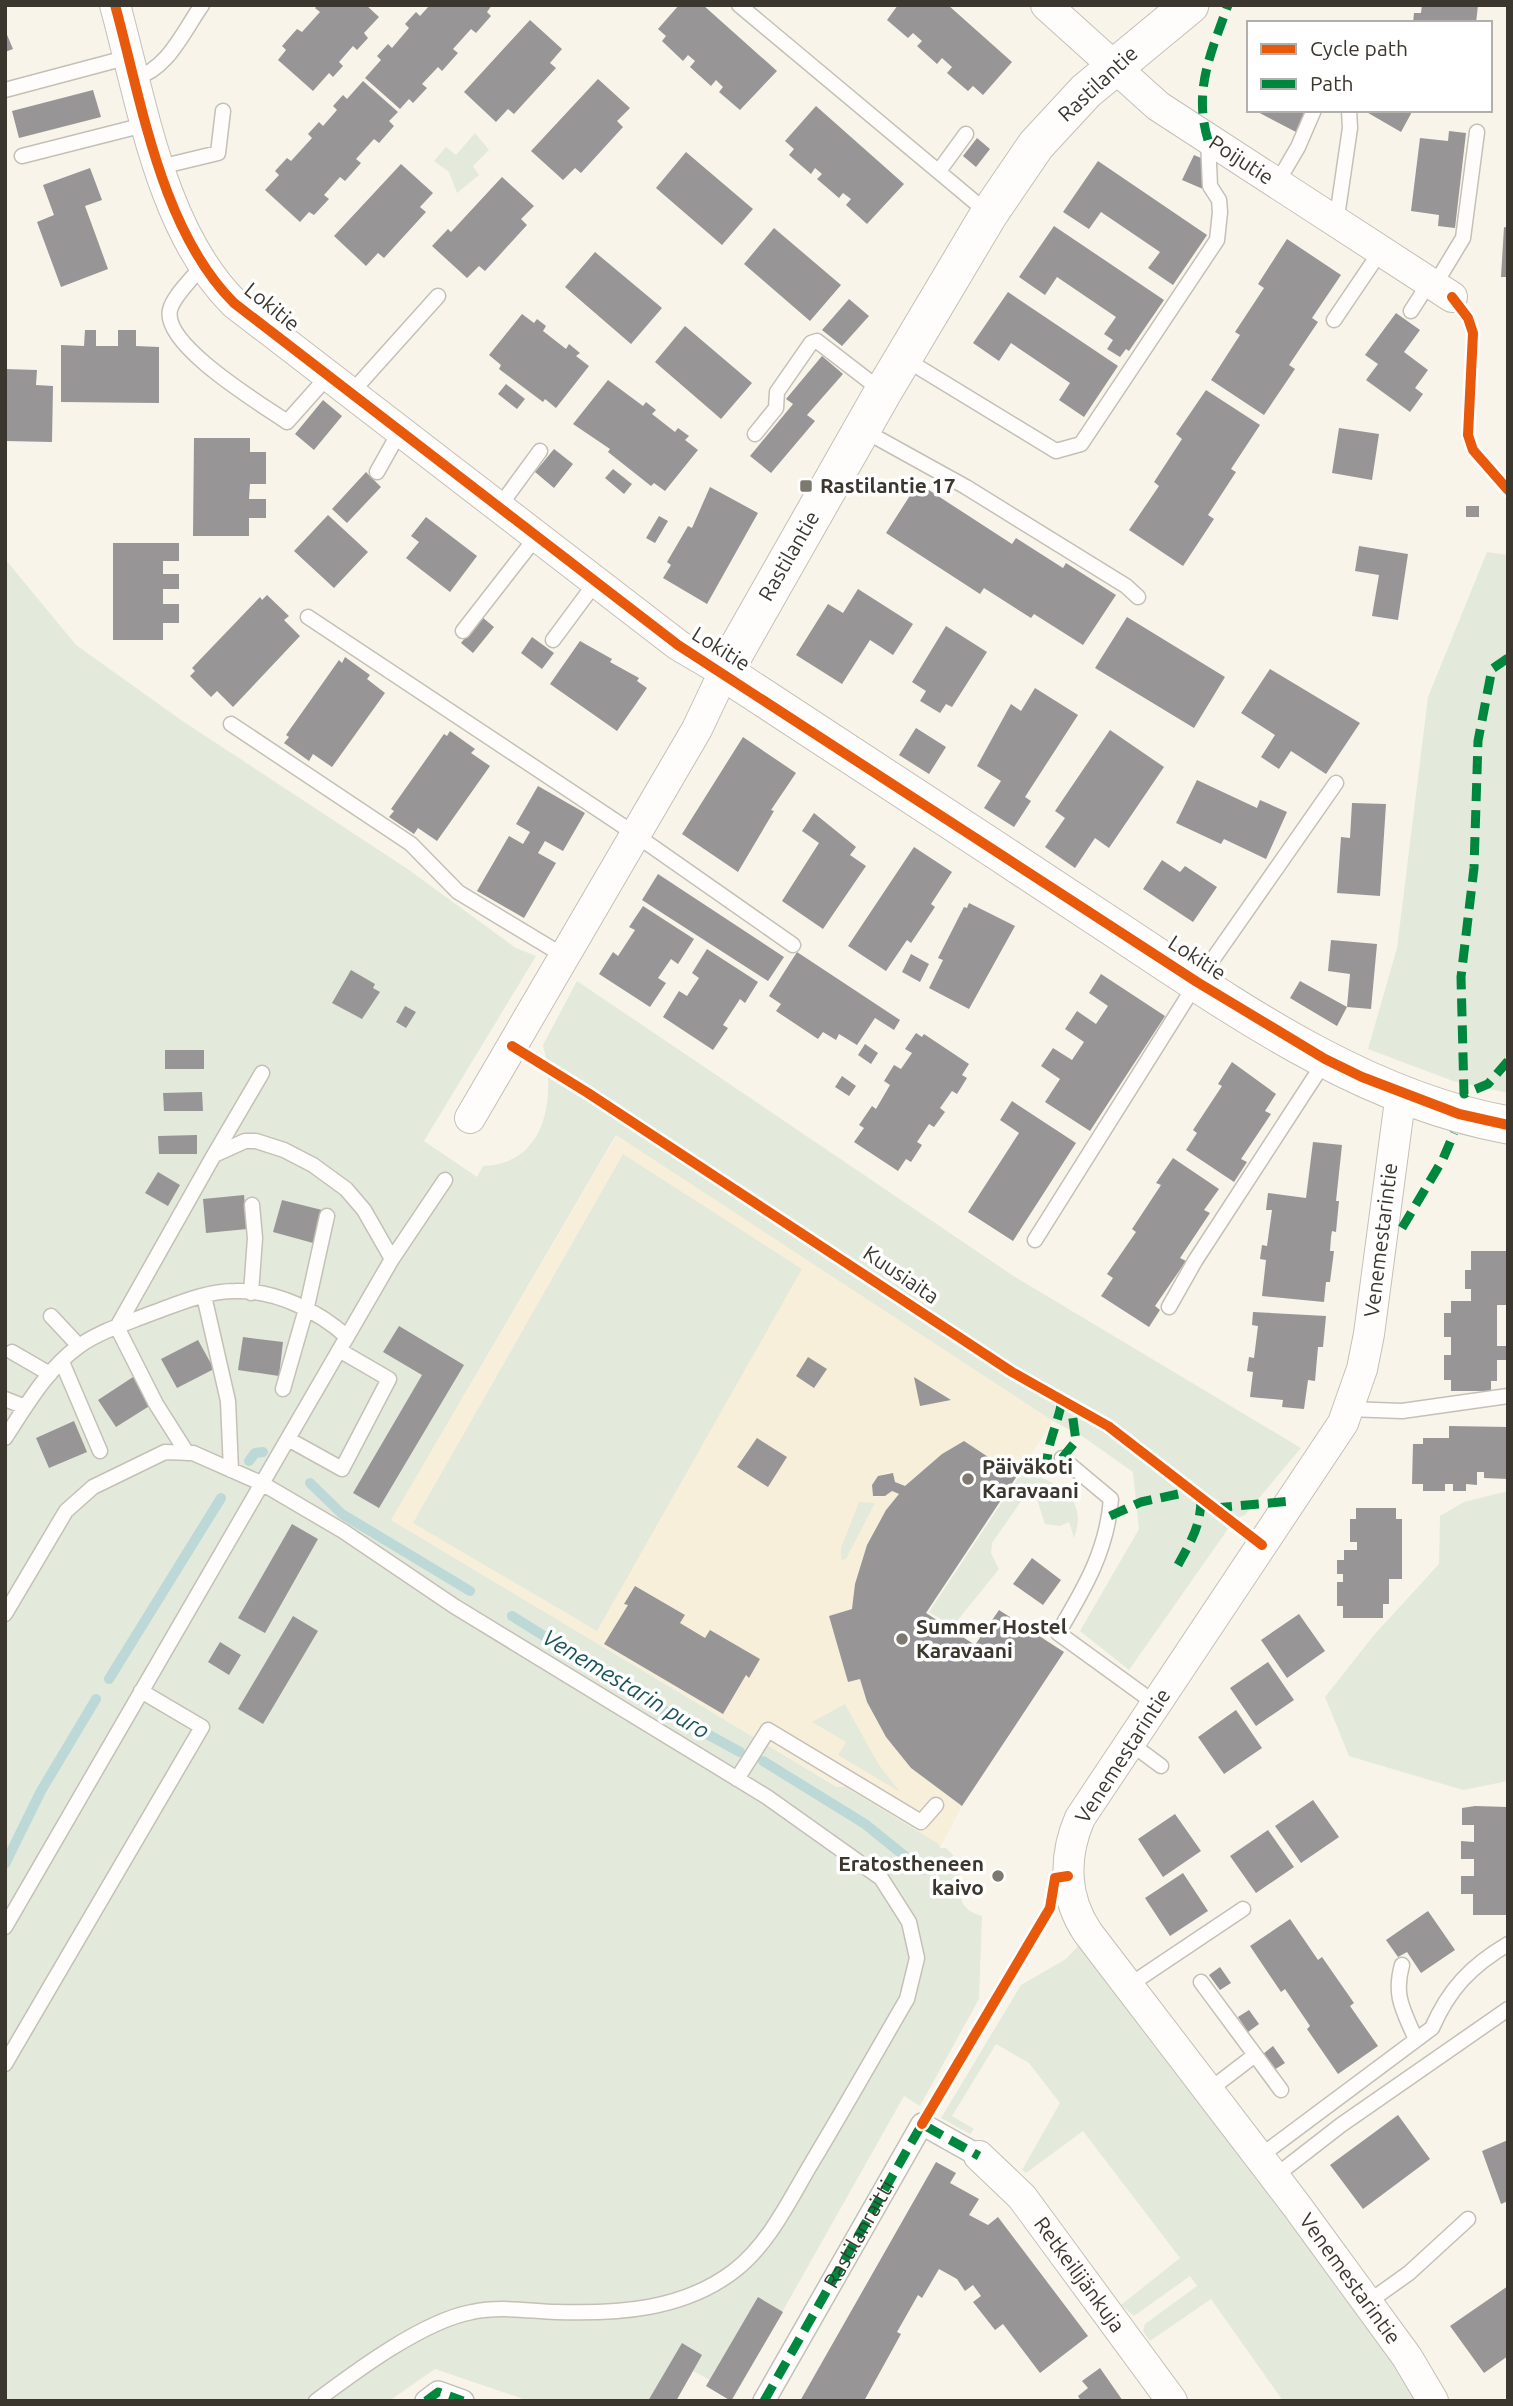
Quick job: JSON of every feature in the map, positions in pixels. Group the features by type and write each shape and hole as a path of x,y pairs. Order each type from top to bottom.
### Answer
{"street":[{"name":"Lokitie","path":"115,5 177,219 202,266 234,303 678,645 724,672 1197,982 1325,1059 1401,1093 1459,1114 1508,1125"},
{"name":"Poijutie","path":"1046,5 1158,106 1438,289"},
{"name":"Rastilantie","path":"470,1118 697,729 724,672 883,392 989,214 1036,145 1086,91 1190,5"},
{"name":"Venemestarintie","path":"1401,1093 1369,1334 1348,1409 1324,1454 1080,1818 1069,1855 1068,1876 1077,1918 1267,2167 1407,2357 1433,2401"},
{"name":"Rastilanraitti","path":"764,2401 922,2124 979,2156"},
{"name":"Retkeilijänkuja","path":"979,2156 1000,2172 1023,2197 1172,2401"},
{"path":"426,2401 438,2392 463,2401"}],"lane":[{"path":"5,90 132,67 150,74 164,62 202,5"},
{"path":"739,5 989,214"},
{"path":"160,167 218,153 223,111"},
{"path":"1277,183 1298,147 1313,112"},
{"path":"1331,220 1339,210 1350,128 1349,112"},
{"path":"22,156 148,124"},
{"path":"1411,311 1438,289 1463,238 1477,132"},
{"path":"939,171 966,134"},
{"path":"903,359 1056,451 1081,444 1217,240 1219,200 1210,186 1208,140"},
{"path":"1334,320 1380,252"},
{"path":"202,266 170,308 170,323 188,348 216,373 287,422 340,385 438,296"},
{"path":"755,434 776,408 777,392 811,343 817,341 883,392"},
{"path":"862,429 965,487 1126,586 1138,597"},
{"path":"377,472 400,431"},
{"path":"499,507 540,451"},
{"path":"463,631 537,536"},
{"path":"553,640 596,582"},
{"path":"308,617 620,824 793,944"},
{"path":"231,724 411,844 458,892 564,956"},
{"path":"1035,1240 1197,982 1336,783"},
{"path":"1169,1307 1195,1261 1325,1059"},
{"path":"117,1327 262,1073"},
{"path":"214,1155 245,1141 256,1141 285,1150 313,1165 346,1189 365,1210 392,1259"},
{"path":"5,1927 392,1259 445,1180"},
{"path":"251,1293 255,1238 252,1205"},
{"path":"283,1389 327,1216"},
{"path":"5,1438 50,1374 79,1346 117,1327 204,1296 236,1291 305,1308 329,1320 343,1344 389,1379 342,1469 288,1439"},
{"path":"204,1296 228,1401 231,1470"},
{"path":"51,1315 79,1346"},
{"path":"117,1327 156,1404 187,1452"},
{"path":"12,1352 50,1374"},
{"path":"62,1362 100,1451"},
{"path":"1348,1409 1402,1411 1508,1396"},
{"path":"5,1399 25,1407"},
{"path":"5,1614 66,1511 93,1487 165,1451 187,1452 263,1484 343,1531 454,1606 737,1779 827,1838 881,1878 909,1922 917,1958 907,1999 767,2238 734,2271 689,2297 632,2312 556,2312 495,2308 443,2322 363,2366 316,2401"},
{"path":"1062,1458 1111,1499 1108,1530 1096,1568 1058,1633 1156,1704"},
{"path":"5,2064 202,1727 141,1691"},
{"path":"737,1779 768,1730 921,1822 936,1805"},
{"path":"1130,1744 1161,1766"},
{"path":"1128,1986 1243,1909"},
{"path":"1267,2167 1432,2028 1444,2001 1460,1979 1482,1959 1508,1944"},
{"path":"1402,1965 1396,1984 1398,1997 1416,2040"},
{"path":"1201,1982 1281,2090"},
{"path":"1267,2167 1341,2125 1508,2010"},
{"path":"1208,2091 1255,2055"},
{"path":"1367,2303 1409,2273 1468,2219"}],"shaded area":[{"path":"617,1135 1053,1421 1017,1476 964,1441 942,1454 905,1486 895,1482 893,1473 888,1472 878,1476 872,1485 873,1496 876,1497 885,1496 892,1491 899,1494 886,1510 867,1545 855,1584 848,1682 860,1679 867,1702 886,1737 911,1768 962,1806 940,1848 391,1520"}],"green space":[{"path":"475,133 489,150 473,166 479,175 457,193 449,172 434,161 446,147 456,155"},
{"path":"1487,552 1508,555 1508,1093 1453,1081 1368,1049 1397,948 1428,697"},
{"path":"5,559 76,645 181,720 409,870 516,948 536,956 424,1141 477,1177 483,1166 505,1162 522,1153 534,1140 547,1104 547,1064 543,1045 577,981 1015,1277 1301,1448 1245,1515 1235,1519 1129,1670 1080,1631 1139,1529 1133,1472 1082,1436 1053,1421 616,1135 391,1520 837,1787 845,1787 939,1844 940,1848 946,1848 957,1862 960,1893 965,1907 982,1916 979,1999 920,2106 904,2096 732,2401 706,2386 710,2380 693,2371 676,2401 529,2401 435,2369 389,2401 5,2401"},
{"path":"623,1154 802,1269 597,1631 413,1523"},
{"path":"1022,1472 1047,1480 1067,1493 1077,1512 1078,1524 1074,1538 1069,1522 1060,1526 1045,1524 1035,1493 1029,1490 992,1543 991,1553 999,1569 953,1626 929,1612"},
{"path":"1508,1491 1508,1781 1463,1790 1349,1756 1325,1697 1374,1635 1439,1564 1440,1516 1464,1502"},
{"path":"859,1502 875,1503 846,1559 841,1560 841,1548"},
{"path":"845,1704 879,1765 900,1792 838,1755 846,1742 812,1722"},
{"path":"1080,1944 1377,2335 1417,2401 1283,2401 1211,2299 1150,2341 1143,2331 1145,2324 1197,2286 1190,2276 1134,2316 1121,2305 1180,2258 1083,2131 1026,2173 1022,2170 1060,2103 1029,2063 996,2044 952,2116 974,2129 970,2134 941,2118 1021,1985 1066,1959"}],"building":[{"path":"318,5 366,5 379,17 364,33 368,38 357,50 353,46 339,62 343,66 333,77 329,73 313,91 278,60 286,50 282,46 297,29 302,32 320,12 315,8"},
{"path":"430,5 492,5 487,12 491,16 476,33 471,29 453,49 458,53 442,71 438,67 422,84 427,88 413,103 409,99 400,109 365,78 381,60 377,56 388,44 392,48 409,28 405,24 416,12 420,16"},
{"path":"679,5 703,5 777,71 740,110 719,92 723,87 716,80 711,86 690,67 695,61 688,55 683,61 662,41 666,36 658,29"},
{"path":"898,5 948,5 1012,62 983,95 973,86 968,91 947,73 952,67 942,58 937,64 917,46 922,41 913,33 908,38 887,20"},
{"path":"1422,5 1478,5 1476,21 1413,21 1414,13 1421,13"},
{"path":"530,20 562,49 550,63 556,68 514,114 508,109 496,122 464,92"},
{"path":"5,30 13,49 5,52"},
{"path":"598,79 630,108 617,121 623,127 581,173 575,168 563,180 531,151"},
{"path":"363,81 398,112 389,121 394,126 379,143 374,139 356,159 361,163 345,181 340,177 324,195 329,199 314,215 309,212 300,222 265,190 279,175 275,171 287,158 291,161 312,138 308,134 319,122 323,126 337,110 333,106 343,95 347,99"},
{"path":"93,90 101,117 19,138 12,111"},
{"path":"816,106 904,184 867,224 846,205 851,199 843,193 839,198 817,179 822,174 815,168 811,174 789,155 794,149 785,141"},
{"path":"1258,112 1304,112 1296,132"},
{"path":"1366,112 1412,112 1401,132"},
{"path":"1449,131 1466,133 1455,228 1438,226 1439,215 1411,211 1420,138 1448,141"},
{"path":"977,138 990,149 976,167 963,156"},
{"path":"686,152 753,209 722,245 656,188"},
{"path":"1194,155 1215,164 1203,189 1182,180"},
{"path":"1098,161 1207,235 1173,285 1148,268 1160,252 1101,212 1089,229 1063,212"},
{"path":"401,164 433,193 420,207 426,212 384,258 378,253 366,266 334,236"},
{"path":"90,168 102,200 85,206 108,269 61,287 37,222 54,215 43,185"},
{"path":"502,177 534,206 521,219 527,225 485,271 479,266 467,278 432,246 448,229 451,232"},
{"path":"1054,226 1164,300 1129,351 1126,349 1120,357 1107,349 1113,340 1104,334 1116,317 1057,277 1045,295 1019,277"},
{"path":"1504,227 1508,228 1508,277 1501,277"},
{"path":"774,228 841,285 810,321 744,264"},
{"path":"1287,239 1341,275 1312,318 1318,322 1289,365 1295,369 1264,415 1211,380 1240,335 1235,332 1264,288 1258,284"},
{"path":"595,252 662,308 631,344 565,287"},
{"path":"1008,292 1118,366 1084,417 1059,400 1070,383 1011,343 999,361 973,343"},
{"path":"849,299 869,316 842,346 822,330"},
{"path":"1396,313 1420,330 1404,352 1428,370 1415,388 1423,394 1410,412 1366,380 1378,364 1365,355"},
{"path":"522,314 534,323 537,319 546,326 543,331 566,349 569,344 580,353 576,356 589,366 556,408 545,399 543,402 499,369 501,365 489,355"},
{"path":"685,326 752,383 721,419 655,362"},
{"path":"85,330 96,330 96,346 118,346 118,330 136,330 136,346 159,347 159,403 61,402 61,345 84,346"},
{"path":"822,356 843,374 807,415 815,421 771,473 750,456 793,404 786,399"},
{"path":"5,369 37,370 36,385 53,386 52,442 5,441"},
{"path":"608,380 643,406 646,402 656,410 652,414 675,432 678,428 689,436 685,440 698,450 665,491 654,483 651,486 608,452 610,449 573,424"},
{"path":"506,384 525,399 517,409 498,394"},
{"path":"1206,390 1260,425 1231,469 1236,472 1208,515 1214,519 1183,566 1129,530 1159,486 1154,482 1182,439 1176,434"},
{"path":"323,400 342,416 314,450 295,434"},
{"path":"1339,428 1379,434 1372,480 1332,473"},
{"path":"194,438 250,438 250,452 266,452 266,484 250,484 249,499 266,499 266,518 249,518 249,536 193,536"},
{"path":"554,449 573,464 554,488 535,472"},
{"path":"613,469 632,484 624,494 605,478"},
{"path":"366,472 381,487 347,523 332,509"},
{"path":"918,483 1012,544 1016,538 1063,568 1066,563 1116,595 1083,645 1034,614 1031,618 984,588 980,594 886,533"},
{"path":"710,487 758,513 707,604 663,578 671,565 667,562 688,526 692,528"},
{"path":"1466,506 1479,506 1479,517 1466,517"},
{"path":"328,515 368,552 334,588 294,551"},
{"path":"659,516 668,521 655,543 646,538"},
{"path":"426,517 477,556 450,592 406,558 419,542 411,536"},
{"path":"113,543 179,543 179,561 163,561 163,574 179,574 179,589 163,589 163,604 179,604 179,623 163,623 163,640 113,640"},
{"path":"1359,546 1408,554 1398,620 1372,616 1379,575 1355,571"},
{"path":"858,589 913,624 893,655 870,640 842,684 796,655 828,604 843,613"},
{"path":"267,595 289,616 284,620 300,636 233,707 217,691 211,697 190,676 195,671 192,668 260,597 262,600"},
{"path":"482,617 494,627 473,653 461,643"},
{"path":"1127,617 1225,677 1194,728 1095,668"},
{"path":"946,626 987,652 952,707 946,704 940,713 920,701 926,691 912,682"},
{"path":"532,637 554,653 542,669 521,653"},
{"path":"580,641 612,659 610,662 639,678 637,681 647,688 617,731 550,684"},
{"path":"345,657 370,675 367,679 385,693 332,767 313,754 309,761 284,743 289,737 286,735 339,660 342,663"},
{"path":"1270,669 1360,723 1326,774 1291,751 1279,769 1261,757 1275,735 1241,713"},
{"path":"1035,688 1078,715 1025,797 1031,801 1014,827 984,808 1001,781 977,766 1011,704 1021,711"},
{"path":"916,728 946,747 929,774 899,755"},
{"path":"1110,730 1164,767 1109,848 1095,838 1075,868 1045,847 1065,818 1055,811"},
{"path":"450,731 475,749 471,753 490,766 437,841 418,828 414,834 389,817 394,811 391,809 444,734 447,736"},
{"path":"743,737 796,773 771,810 774,811 738,872 682,834"},
{"path":"1197,780 1257,808 1260,800 1287,812 1266,859 1224,839 1221,844 1176,823"},
{"path":"538,786 585,813 563,851 545,841 538,853 556,863 524,918 477,891 509,836 523,844 530,832 516,824"},
{"path":"1352,803 1386,804 1380,896 1337,893 1341,837 1350,838"},
{"path":"814,813 856,847 850,855 866,866 823,929 782,901 819,843 802,831"},
{"path":"914,847 952,872 931,904 935,907 911,943 907,940 886,971 848,946"},
{"path":"1162,860 1180,872 1185,866 1217,887 1193,922 1143,889"},
{"path":"658,874 784,957 768,981 642,900"},
{"path":"969,903 1015,926 969,1009 929,988 943,960 938,958 964,907 967,908"},
{"path":"643,906 694,939 678,964 671,959 658,978 666,983 650,1007 599,974 613,952 618,956 635,930 629,927"},
{"path":"1331,940 1377,944 1371,1009 1347,1007 1350,974 1328,971"},
{"path":"707,949 758,982 745,1003 740,999 723,1025 728,1028 713,1050 663,1017 679,991 687,996 699,978 692,973"},
{"path":"797,952 900,1020 894,1030 875,1018 857,1045 839,1034 836,1040 823,1032 818,1039 776,1011 781,1004 769,996"},
{"path":"911,954 929,964 920,982 902,972"},
{"path":"351,970 375,984 373,988 380,992 362,1019 332,1003"},
{"path":"1101,974 1165,1016 1090,1131 1045,1102 1060,1079 1041,1066 1053,1048 1072,1060 1084,1042 1065,1029 1077,1011 1096,1024 1108,1006 1089,993"},
{"path":"1300,981 1347,1007 1337,1026 1290,998"},
{"path":"405,1006 416,1012 406,1028 396,1022"},
{"path":"916,1033 922,1037 924,1034 969,1064 962,1075 967,1078 957,1094 952,1091 940,1108 945,1112 934,1127 929,1124 917,1142 922,1145 911,1162 906,1159 898,1171 854,1142 864,1128 859,1125 872,1106 876,1109 890,1085 884,1081 894,1065 901,1069 912,1053 905,1049"},
{"path":"865,1044 878,1053 871,1064 858,1055"},
{"path":"165,1050 204,1050 204,1069 165,1069"},
{"path":"1232,1062 1276,1094 1265,1111 1271,1114 1241,1159 1247,1162 1234,1182 1186,1150 1197,1133 1193,1130 1222,1086 1218,1084"},
{"path":"842,1076 856,1086 849,1096 835,1087"},
{"path":"202,1092 203,1111 164,1111 163,1093"},
{"path":"1012,1101 1076,1143 1013,1241 968,1212 1019,1133 1000,1120"},
{"path":"197,1135 197,1154 159,1154 158,1136"},
{"path":"1313,1142 1342,1145 1336,1201 1339,1201 1336,1232 1332,1231 1331,1237 1330,1251 1334,1251 1324,1302 1262,1296 1266,1260 1260,1259 1262,1245 1267,1246 1272,1210 1266,1210 1268,1193 1306,1198"},
{"path":"1173,1158 1219,1189 1204,1210 1210,1213 1180,1258 1186,1261 1155,1306 1160,1310 1149,1327 1101,1296 1113,1278 1107,1274 1136,1232 1132,1229 1161,1185 1156,1183"},
{"path":"158,1172 180,1185 168,1206 145,1193"},
{"path":"244,1195 247,1229 206,1233 203,1199"},
{"path":"282,1200 322,1210 313,1243 273,1232"},
{"path":"1471,1251 1508,1251 1508,1305 1497,1305 1497,1346 1508,1346 1508,1360 1497,1360 1497,1381 1491,1381 1491,1391 1451,1391 1451,1380 1444,1380 1444,1355 1451,1355 1451,1337 1444,1337 1444,1313 1451,1313 1451,1301 1471,1301 1471,1289 1465,1289 1465,1270 1471,1270"},
{"path":"1253,1312 1326,1316 1323,1347 1318,1347 1315,1381 1308,1380 1304,1409 1282,1407 1283,1400 1250,1397 1253,1372 1247,1371 1249,1357 1254,1358 1258,1326 1252,1325"},
{"path":"399,1326 464,1365 379,1508 353,1493 422,1375 383,1352"},
{"path":"243,1337 283,1342 279,1376 238,1370"},
{"path":"198,1340 214,1369 177,1388 161,1359"},
{"path":"808,1357 827,1369 814,1388 796,1376"},
{"path":"133,1377 151,1405 116,1427 98,1400"},
{"path":"914,1377 951,1400 920,1406"},
{"path":"74,1421 87,1452 49,1468 36,1438"},
{"path":"1449,1426 1508,1427 1508,1479 1484,1478 1484,1472 1477,1472 1477,1485 1466,1484 1466,1491 1453,1491 1453,1484 1445,1484 1445,1491 1423,1491 1423,1484 1412,1484 1413,1444 1423,1444 1423,1438 1449,1438"},
{"path":"757,1438 787,1457 768,1487 737,1467"},
{"path":"964,1441 1017,1476 926,1613 975,1645 999,1610 1064,1652 962,1806 911,1768 886,1737 867,1702 860,1679 848,1682 829,1616 852,1609 855,1584 867,1545 886,1510 899,1494 892,1491 885,1496 873,1496 872,1485 878,1476 893,1473 895,1482 905,1486 942,1454"},
{"path":"1356,1508 1396,1508 1396,1519 1402,1519 1402,1579 1389,1579 1389,1604 1383,1604 1383,1618 1343,1618 1343,1606 1337,1606 1337,1582 1343,1582 1343,1574 1337,1574 1337,1560 1344,1560 1344,1550 1357,1550 1357,1542 1350,1542 1350,1519 1356,1519"},
{"path":"292,1524 318,1539 265,1633 238,1618"},
{"path":"1032,1558 1061,1580 1043,1605 1013,1584"},
{"path":"635,1586 685,1615 680,1623 705,1638 710,1630 760,1659 749,1678 746,1675 723,1714 604,1644 628,1605 624,1604"},
{"path":"1299,1614 1325,1651 1287,1678 1261,1640"},
{"path":"293,1616 318,1631 263,1724 238,1709"},
{"path":"220,1642 241,1655 229,1675 208,1662"},
{"path":"1268,1662 1294,1700 1256,1726 1230,1688"},
{"path":"1236,1710 1262,1748 1224,1774 1198,1737"},
{"path":"1313,1800 1339,1837 1301,1863 1275,1826"},
{"path":"1508,1807 1508,1915 1473,1915 1473,1894 1461,1894 1461,1876 1474,1876 1474,1859 1461,1859 1461,1841 1474,1842 1474,1825 1462,1825 1462,1808"},
{"path":"1175,1814 1201,1851 1163,1877 1138,1839"},
{"path":"1268,1830 1294,1867 1256,1893 1230,1856"},
{"path":"1183,1873 1208,1911 1170,1936 1145,1898"},
{"path":"1428,1911 1455,1950 1421,1973 1407,1952 1398,1957 1386,1940"},
{"path":"1290,1919 1318,1960 1322,1957 1354,2003 1350,2006 1378,2046 1338,2074 1307,2029 1310,2026 1285,1989 1281,1992 1250,1946"},
{"path":"1220,1967 1231,1983 1220,1990 1209,1975"},
{"path":"1249,2010 1259,2024 1248,2032 1238,2017"},
{"path":"1273,2046 1285,2063 1274,2070 1263,2054"},
{"path":"1398,2115 1430,2159 1363,2209 1330,2165"},
{"path":"1508,2140 1508,2201 1501,2204 1482,2151"},
{"path":"936,2162 956,2173 950,2183 979,2199 969,2215 988,2225 998,2217 1088,2336 1040,2373 1003,2324 995,2330 973,2302 981,2296 973,2285 965,2291 957,2279 939,2269 922,2298 918,2295 897,2332 901,2334 864,2401 800,2401"},
{"path":"1508,2286 1508,2356 1484,2373 1450,2326"},
{"path":"758,2297 783,2312 731,2401 706,2386"},
{"path":"682,2343 702,2355 676,2401 648,2401"},
{"path":"1100,2368 1123,2401 1081,2401 1078,2396 1088,2388 1082,2381"}],"waterway":[{"path":"249,1461 255,1453 263,1452"},
{"name":"Venemestarin puro","path":"310,1483 342,1514 470,1591"},
{"path":"109,1679 221,1498"},
{"name":"Venemestarin puro","path":"512,1616 663,1710 740,1752"},
{"path":"5,1864 41,1791 96,1699"},
{"name":"Venemestarin puro","path":"763,1761 865,1824 922,1870"}],"marked path":[{"path":"1208,140 1202,105 1203,88 1210,56 1228,5"},
{"path":"1508,658 1492,669 1478,741 1474,868 1461,977 1464,1094 1488,1084 1508,1061"},
{"path":"1402,1228 1443,1159 1454,1133"},
{"path":"1047,1472 1048,1453 1062,1400"},
{"path":"1062,1458 1076,1441 1071,1405"},
{"path":"1110,1516 1141,1502 1192,1491"},
{"path":"1178,1565 1197,1525 1201,1498"},
{"path":"1214,1508 1292,1501"},
{"path":"764,2401 922,2124 979,2156"},
{"path":"426,2401 438,2392 463,2401"}],"cycle path":[{"path":"115,5 145,123 171,202 188,239 209,273 234,303 678,645 1197,982 1325,1059 1362,1077 1459,1114 1508,1125"},
{"path":"1452,297 1468,318 1473,333 1468,435 1473,450 1508,490"},
{"name":"Kuusiaita","path":"512,1046 588,1093 1012,1372 1108,1426 1262,1545"},
{"path":"922,2124 1050,1908 1055,1878 1068,1876"}],"place":[{"name":"Rastilantie 17","path":"806,486"},
{"name":"Päiväkoti Karavaani","path":"968,1479"},
{"name":"Summer Hostel Karavaani","path":"902,1639"},
{"name":"Eratostheneen kaivo","path":"998,1876"}]}
